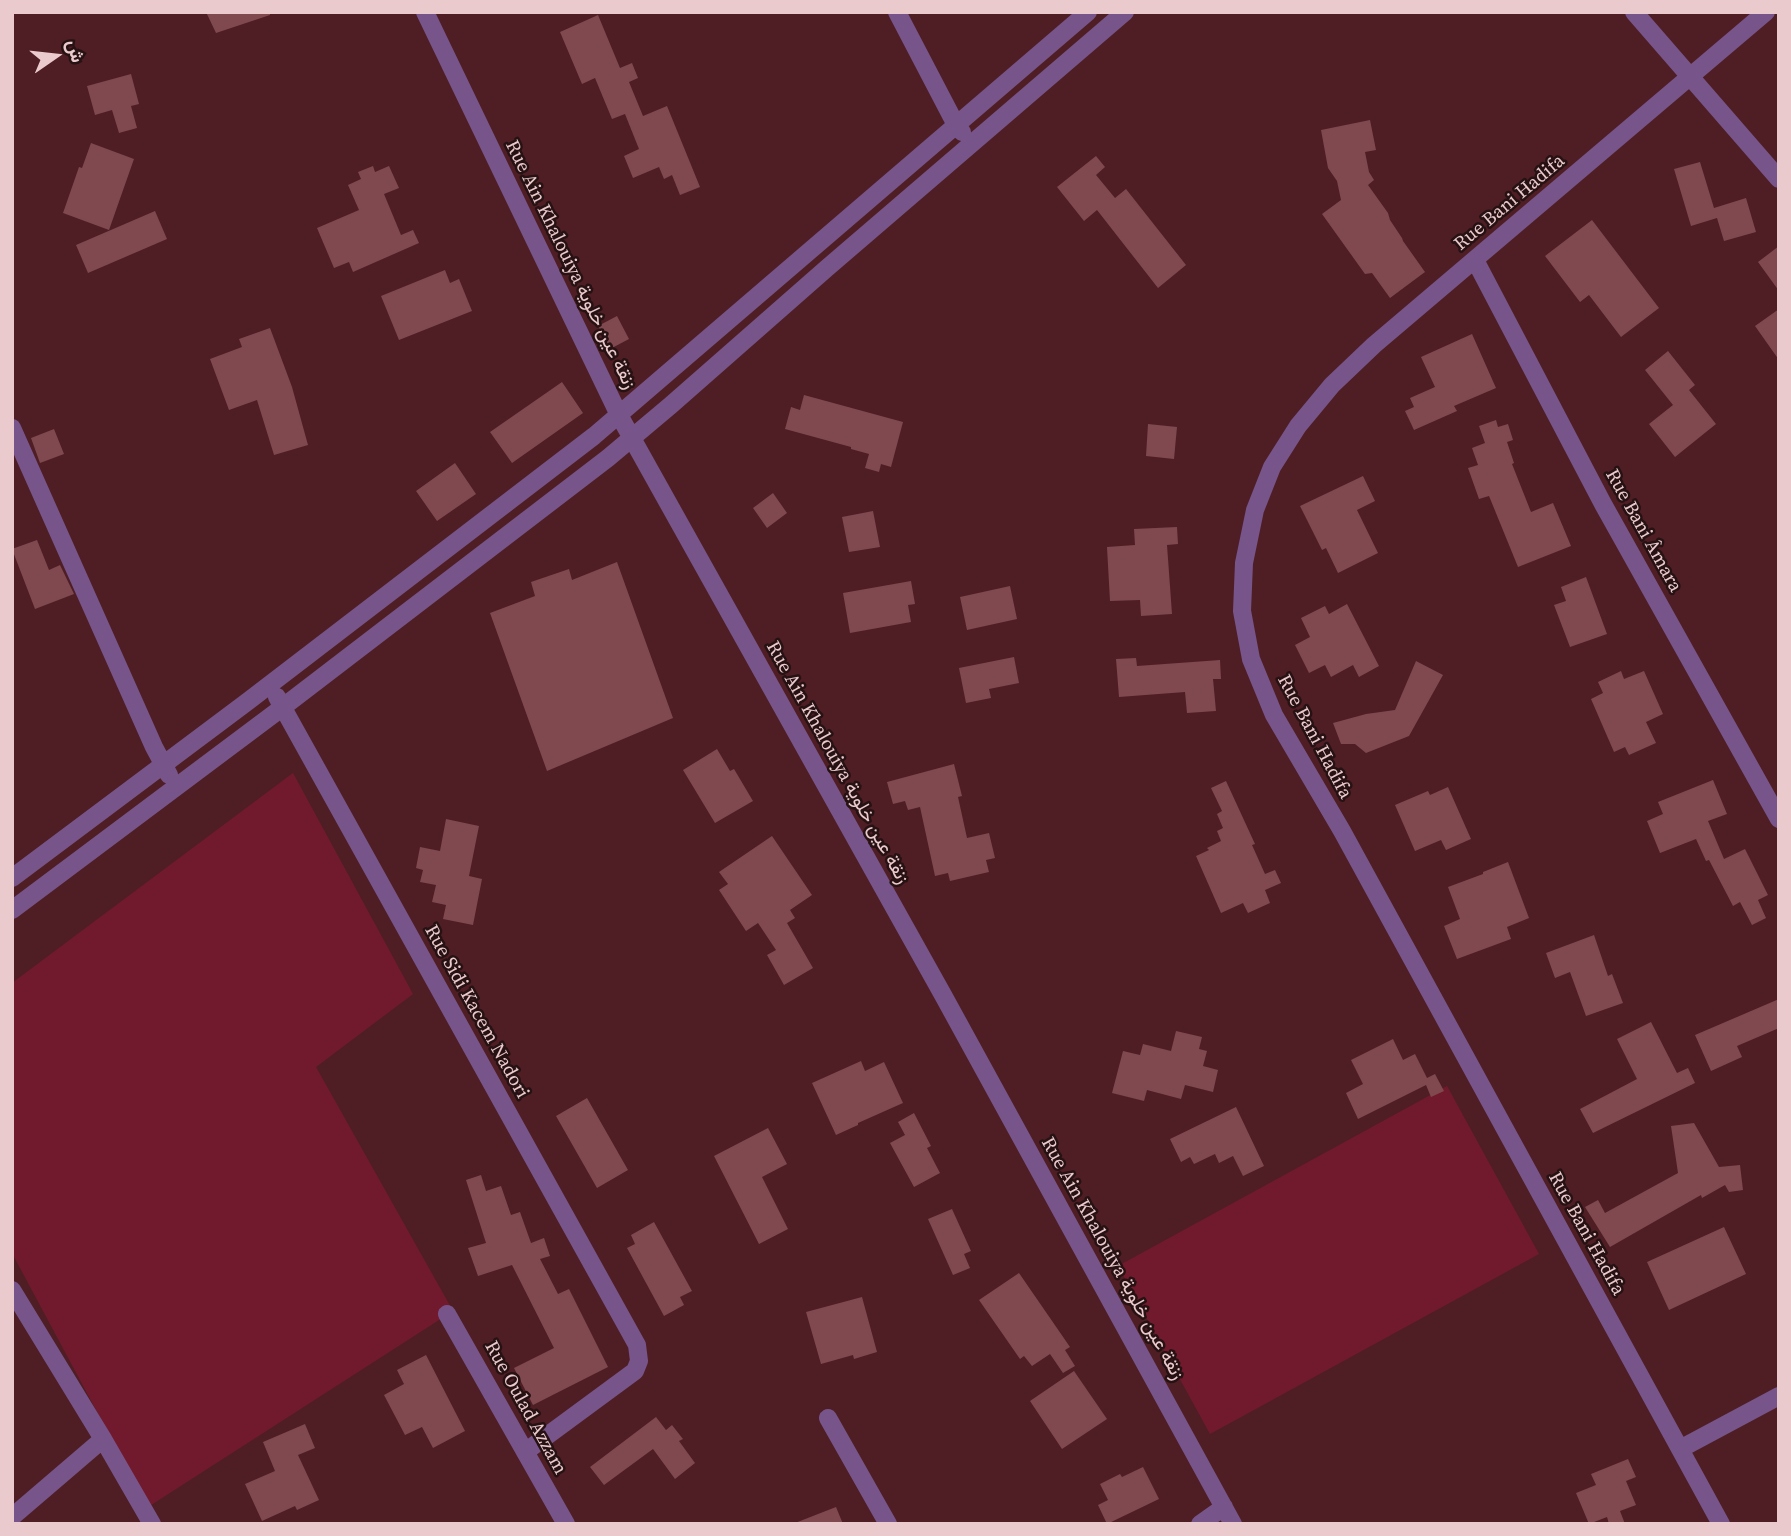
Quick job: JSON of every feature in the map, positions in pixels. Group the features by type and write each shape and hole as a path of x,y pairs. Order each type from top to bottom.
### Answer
{"street":[{"name":"Rue Ain Khalouiya زنقة عين خلوية","path":"425,12 631,438 943,995 1233,1524"},
{"path":"897,12 956,125 972,144"},
{"path":"12,878 270,685 594,436 1088,12"},
{"path":"12,910 283,707 631,438 1125,12"},
{"path":"1634,12 1779,179"},
{"name":"Rue Bani Hadifa","path":"1721,1524 1342,831 1274,715 1251,659 1242,611 1244,564 1255,510 1272,467 1298,426 1332,384 1766,12"},
{"name":"Rue Bani Âmara","path":"1475,260 1603,504 1779,818"},
{"path":"12,428 153,747 176,788"},
{"name":"Rue Sidi Kacem Nadori","path":"270,685 637,1345 639,1362 635,1371 525,1452"},
{"path":"12,1290 152,1524"},
{"name":"Rue Oulad Azzam","path":"447,1314 566,1524"},
{"path":"1680,1449 1779,1396"},
{"path":"828,1418 888,1524"},
{"path":"12,1517 103,1439"},
{"path":"1200,1524 1224,1507"}],"shaded area":[{"path":"293,773 413,994 316,1067 453,1311 148,1507 12,1253 12,983"},
{"path":"1447,1086 1539,1254 1210,1434 1118,1266"}],"building":[{"path":"206,12 270,12 270,15 216,33"},
{"path":"598,15 620,68 632,63 638,78 629,82 643,116 667,106 700,187 680,195 672,175 664,179 659,167 633,178 624,156 639,149 625,114 612,119 595,78 582,84 560,32"},
{"path":"131,74 139,104 131,106 137,128 119,133 112,110 95,115 87,86"},
{"path":"1370,120 1376,150 1365,152 1369,172 1374,180 1368,185 1425,272 1390,298 1372,273 1365,274 1322,214 1341,200 1337,181 1328,168 1321,130"},
{"path":"91,143 134,159 109,230 63,213 79,167 82,168"},
{"path":"1096,156 1105,167 1096,175 1115,198 1126,189 1186,265 1158,288 1097,210 1084,221 1057,187"},
{"path":"1700,162 1714,208 1746,198 1756,232 1724,241 1717,218 1691,226 1674,169"},
{"path":"373,166 375,172 389,166 399,188 384,194 401,235 413,230 419,243 353,272 349,262 334,268 317,228 359,210 348,185 361,179 358,172"},
{"path":"155,211 167,239 88,273 76,245"},
{"path":"1592,220 1659,308 1621,337 1589,295 1580,302 1545,256"},
{"path":"1779,246 1779,291 1758,262"},
{"path":"445,270 450,283 459,279 472,311 399,340 381,296"},
{"path":"1779,309 1779,360 1755,326"},
{"path":"617,316 629,339 610,349 598,326"},
{"path":"270,328 292,387 308,445 274,455 257,400 229,410 210,359 242,347 239,339"},
{"path":"1472,334 1496,388 1454,406 1457,411 1414,430 1405,411 1414,407 1410,398 1435,387 1421,357"},
{"path":"1668,351 1695,385 1689,390 1716,424 1675,457 1649,424 1673,405 1645,370"},
{"path":"562,382 583,413 512,463 490,432"},
{"path":"804,395 903,422 891,467 881,464 879,472 865,468 869,454 785,429 791,407 800,410"},
{"path":"1496,420 1498,427 1508,424 1513,440 1507,442 1514,463 1512,464 1531,512 1553,503 1571,546 1518,567 1489,496 1479,499 1468,468 1478,465 1472,448 1485,443 1479,426"},
{"path":"1148,424 1177,427 1174,459 1146,456"},
{"path":"54,429 64,454 40,463 31,438"},
{"path":"455,463 476,494 437,521 416,491"},
{"path":"1363,476 1375,501 1357,510 1378,553 1338,573 1326,548 1322,550 1300,506"},
{"path":"773,493 787,513 767,528 753,508"},
{"path":"873,511 880,547 849,552 842,517"},
{"path":"1177,527 1178,544 1167,545 1172,614 1141,616 1140,600 1110,601 1107,547 1135,545 1134,529"},
{"path":"37,540 49,570 60,565 74,594 35,609 12,549"},
{"path":"617,562 673,718 547,771 490,613 535,596 531,582 569,569 572,580"},
{"path":"1586,577 1607,634 1570,647 1554,605 1566,601 1561,587"},
{"path":"911,581 915,604 908,605 911,622 850,633 843,593"},
{"path":"1010,586 1017,619 967,630 960,597"},
{"path":"1347,604 1379,666 1359,677 1353,665 1331,677 1325,665 1309,673 1295,645 1310,637 1301,618 1325,606 1329,614"},
{"path":"1014,657 1019,683 989,689 991,698 966,703 959,668"},
{"path":"1136,658 1137,666 1220,660 1221,679 1213,679 1216,711 1187,713 1185,692 1119,697 1116,659"},
{"path":"1416,661 1443,675 1409,736 1366,753 1355,744 1341,744 1333,723 1395,710"},
{"path":"1621,671 1624,679 1644,671 1663,714 1646,722 1656,743 1629,755 1625,747 1614,752 1591,699 1603,693 1598,682"},
{"path":"717,749 730,771 734,769 753,801 715,823 683,770"},
{"path":"954,764 962,796 958,797 967,838 989,833 995,858 986,860 989,872 950,881 948,873 935,876 920,807 908,810 905,801 893,804 887,782"},
{"path":"1713,780 1727,814 1708,821 1724,859 1745,849 1768,895 1758,900 1766,918 1752,925 1740,902 1733,906 1696,839 1660,853 1647,821 1663,814 1658,802"},
{"path":"1226,781 1255,844 1252,845 1265,874 1275,870 1281,883 1265,890 1270,903 1248,913 1243,903 1221,913 1196,856 1221,841 1217,831 1223,828 1217,814 1222,811 1211,788"},
{"path":"1448,787 1471,839 1446,850 1441,840 1415,851 1395,805 1428,791 1430,795"},
{"path":"446,819 479,826 469,876 482,879 473,925 443,919 446,905 432,902 436,885 420,882 423,870 416,868 420,847 440,851"},
{"path":"772,836 812,895 790,910 795,918 787,923 813,968 784,985 767,955 776,950 758,923 746,931 719,890 728,884 719,872"},
{"path":"1508,862 1529,918 1507,927 1511,939 1457,959 1444,926 1460,919 1448,887"},
{"path":"1594,935 1608,976 1612,974 1623,1003 1586,1016 1570,972 1555,978 1546,953"},
{"path":"1779,999 1779,1028 1737,1046 1742,1057 1711,1071 1695,1035"},
{"path":"1651,1022 1677,1073 1688,1068 1695,1083 1593,1133 1580,1109 1637,1079 1617,1039"},
{"path":"1176,1031 1202,1037 1199,1049 1207,1051 1203,1066 1218,1070 1213,1092 1185,1085 1181,1099 1147,1090 1144,1101 1112,1093 1123,1051 1140,1055 1143,1044 1171,1051"},
{"path":"1393,1039 1403,1060 1415,1054 1427,1078 1435,1074 1444,1091 1431,1097 1426,1085 1358,1119 1346,1093 1363,1084 1351,1060"},
{"path":"861,1061 865,1071 884,1062 903,1103 836,1135 812,1083"},
{"path":"587,1098 628,1170 597,1188 556,1116"},
{"path":"1236,1107 1264,1166 1243,1176 1233,1156 1219,1163 1215,1154 1194,1164 1190,1157 1181,1162 1170,1139"},
{"path":"914,1113 931,1146 927,1148 940,1173 914,1187 890,1143 905,1135 898,1122"},
{"path":"1694,1123 1719,1167 1740,1165 1743,1190 1729,1192 1725,1185 1702,1198 1701,1195 1610,1247 1585,1207 1598,1200 1605,1213 1678,1173 1671,1126"},
{"path":"768,1128 787,1164 762,1177 788,1229 759,1244 714,1156"},
{"path":"481,1175 486,1191 501,1186 511,1215 520,1212 531,1243 544,1238 550,1256 540,1259 558,1294 569,1289 608,1367 533,1405 514,1368 554,1348 512,1265 478,1276 468,1248 486,1243 466,1180"},
{"path":"952,1209 971,1251 964,1254 970,1268 953,1275 928,1219"},
{"path":"654,1222 692,1291 680,1297 684,1305 664,1316 627,1248 635,1244 631,1235"},
{"path":"1724,1227 1746,1274 1669,1310 1647,1262"},
{"path":"1019,1273 1070,1347 1065,1350 1075,1366 1063,1373 1050,1354 1032,1366 1024,1356 1020,1359 979,1300"},
{"path":"862,1297 877,1352 821,1364 806,1312"},
{"path":"426,1355 465,1431 433,1448 422,1427 405,1435 384,1395 404,1384 397,1370"},
{"path":"1074,1371 1107,1419 1062,1449 1030,1401"},
{"path":"656,1417 666,1430 672,1425 683,1439 679,1441 695,1463 675,1479 653,1449 604,1485 590,1467"},
{"path":"305,1424 315,1448 298,1455 319,1500 297,1510 295,1506 262,1521 245,1484 275,1471 263,1442"},
{"path":"1628,1459 1636,1477 1626,1481 1636,1505 1620,1511 1625,1524 1609,1524 1607,1517 1589,1524 1576,1493 1596,1485 1591,1474"},
{"path":"1143,1467 1159,1499 1107,1524 1098,1505 1108,1500 1100,1484"},
{"path":"836,1507 843,1524 795,1523"}]}
